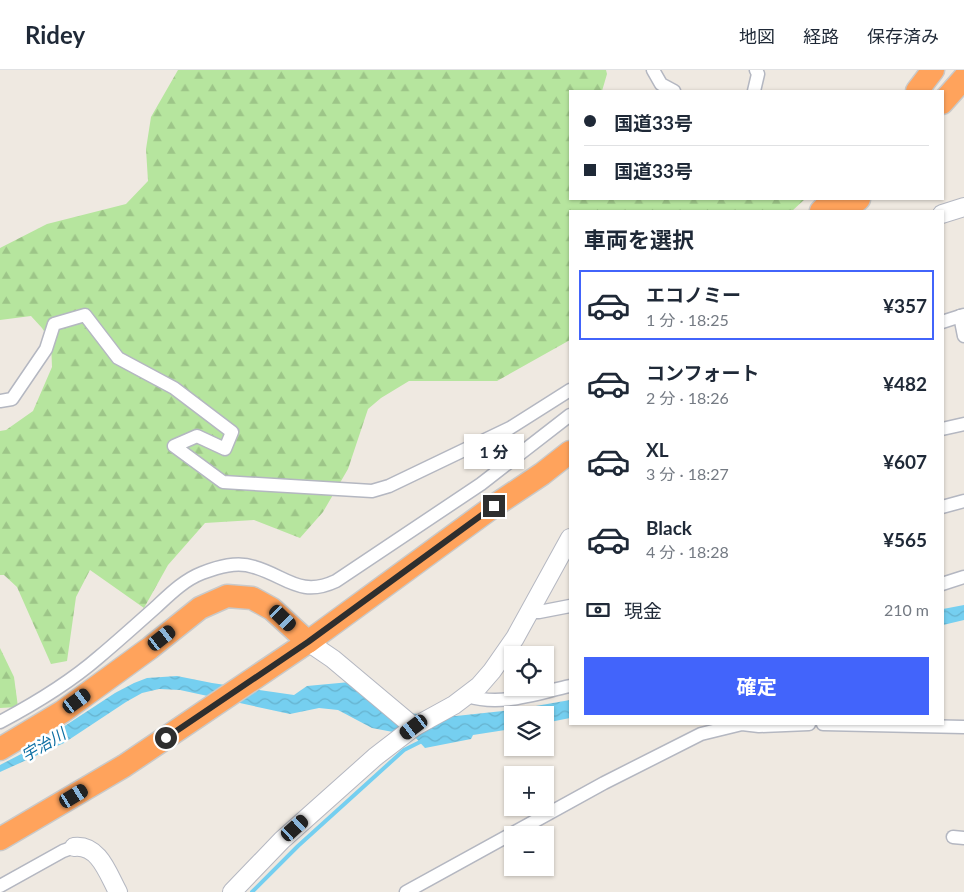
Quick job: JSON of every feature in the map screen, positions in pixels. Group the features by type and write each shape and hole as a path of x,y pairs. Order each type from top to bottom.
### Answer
{"highway":[{"path":"918,90 933,70"},
{"path":"944,101 964,78"},
{"path":"944,120 964,98"},
{"path":"825,210 847,204"},
{"path":"0,839 124,766 308,642 569,453"},
{"path":"0,749 62,712 150,648 200,608 227,596 252,598 272,609 308,642"}],"street":[{"path":"653,70 661,84 672,90"},
{"path":"754,90 758,74 756,70"},
{"path":"944,213 964,207"},
{"path":"0,401 12,399 46,349 54,324 85,315 118,358 174,388 232,432 225,449 197,436 174,446 223,482 372,492 389,486 510,428 569,391"},
{"path":"944,321 962,315 964,336"},
{"path":"0,722 34,704 97,659 182,584 199,574 222,566 253,566 296,585 309,588 324,587 336,581 481,484 569,416"},
{"path":"944,429 964,424"},
{"path":"944,506 964,501"},
{"path":"232,892 282,840 375,758 414,727 468,696 479,686 497,665 515,638 569,540"},
{"path":"944,583 964,577"},
{"path":"529,612 569,606"},
{"path":"308,642 333,659 414,727"},
{"path":"468,696 493,701 518,698 569,686"},
{"path":"406,892 604,783 701,734 738,725"},
{"path":"750,725 784,725"},
{"path":"870,725 964,727"},
{"path":"0,886 62,851 74,847 87,847 98,855 118,892"}],"green space":[{"path":"178,70 606,70 607,74 602,90 569,90 569,200 804,200 793,210 569,210 569,341 497,381 409,381 381,398 368,409 348,469 323,512 300,538 254,520 205,523 168,565 144,608 90,570 76,597 67,661 51,664 17,587 4,575 0,575 0,431 6,430 33,411 52,367 51,342 31,316 0,320 0,248 47,224 126,204 148,181 146,149 151,117"},
{"path":"0,648 14,677 18,707 0,708"}],"water":[{"path":"964,605 964,620 944,625 944,609"},
{"name":"宇治川","path":"177,676 294,695 307,686 350,682 383,712 456,716 504,711 504,730 473,735 471,739 425,748 414,736 372,728 338,710 319,708 290,714 180,690 159,689 142,693 64,743 0,772 0,765 25,752 115,693 147,678"},
{"name":"宇治川","path":"569,700 569,718 554,721 554,706 536,706"}],"waterway":[{"path":"252,892 298,846 404,750 424,740"}],"route":[{"path":"166,738 308,642 494,506"}]}
